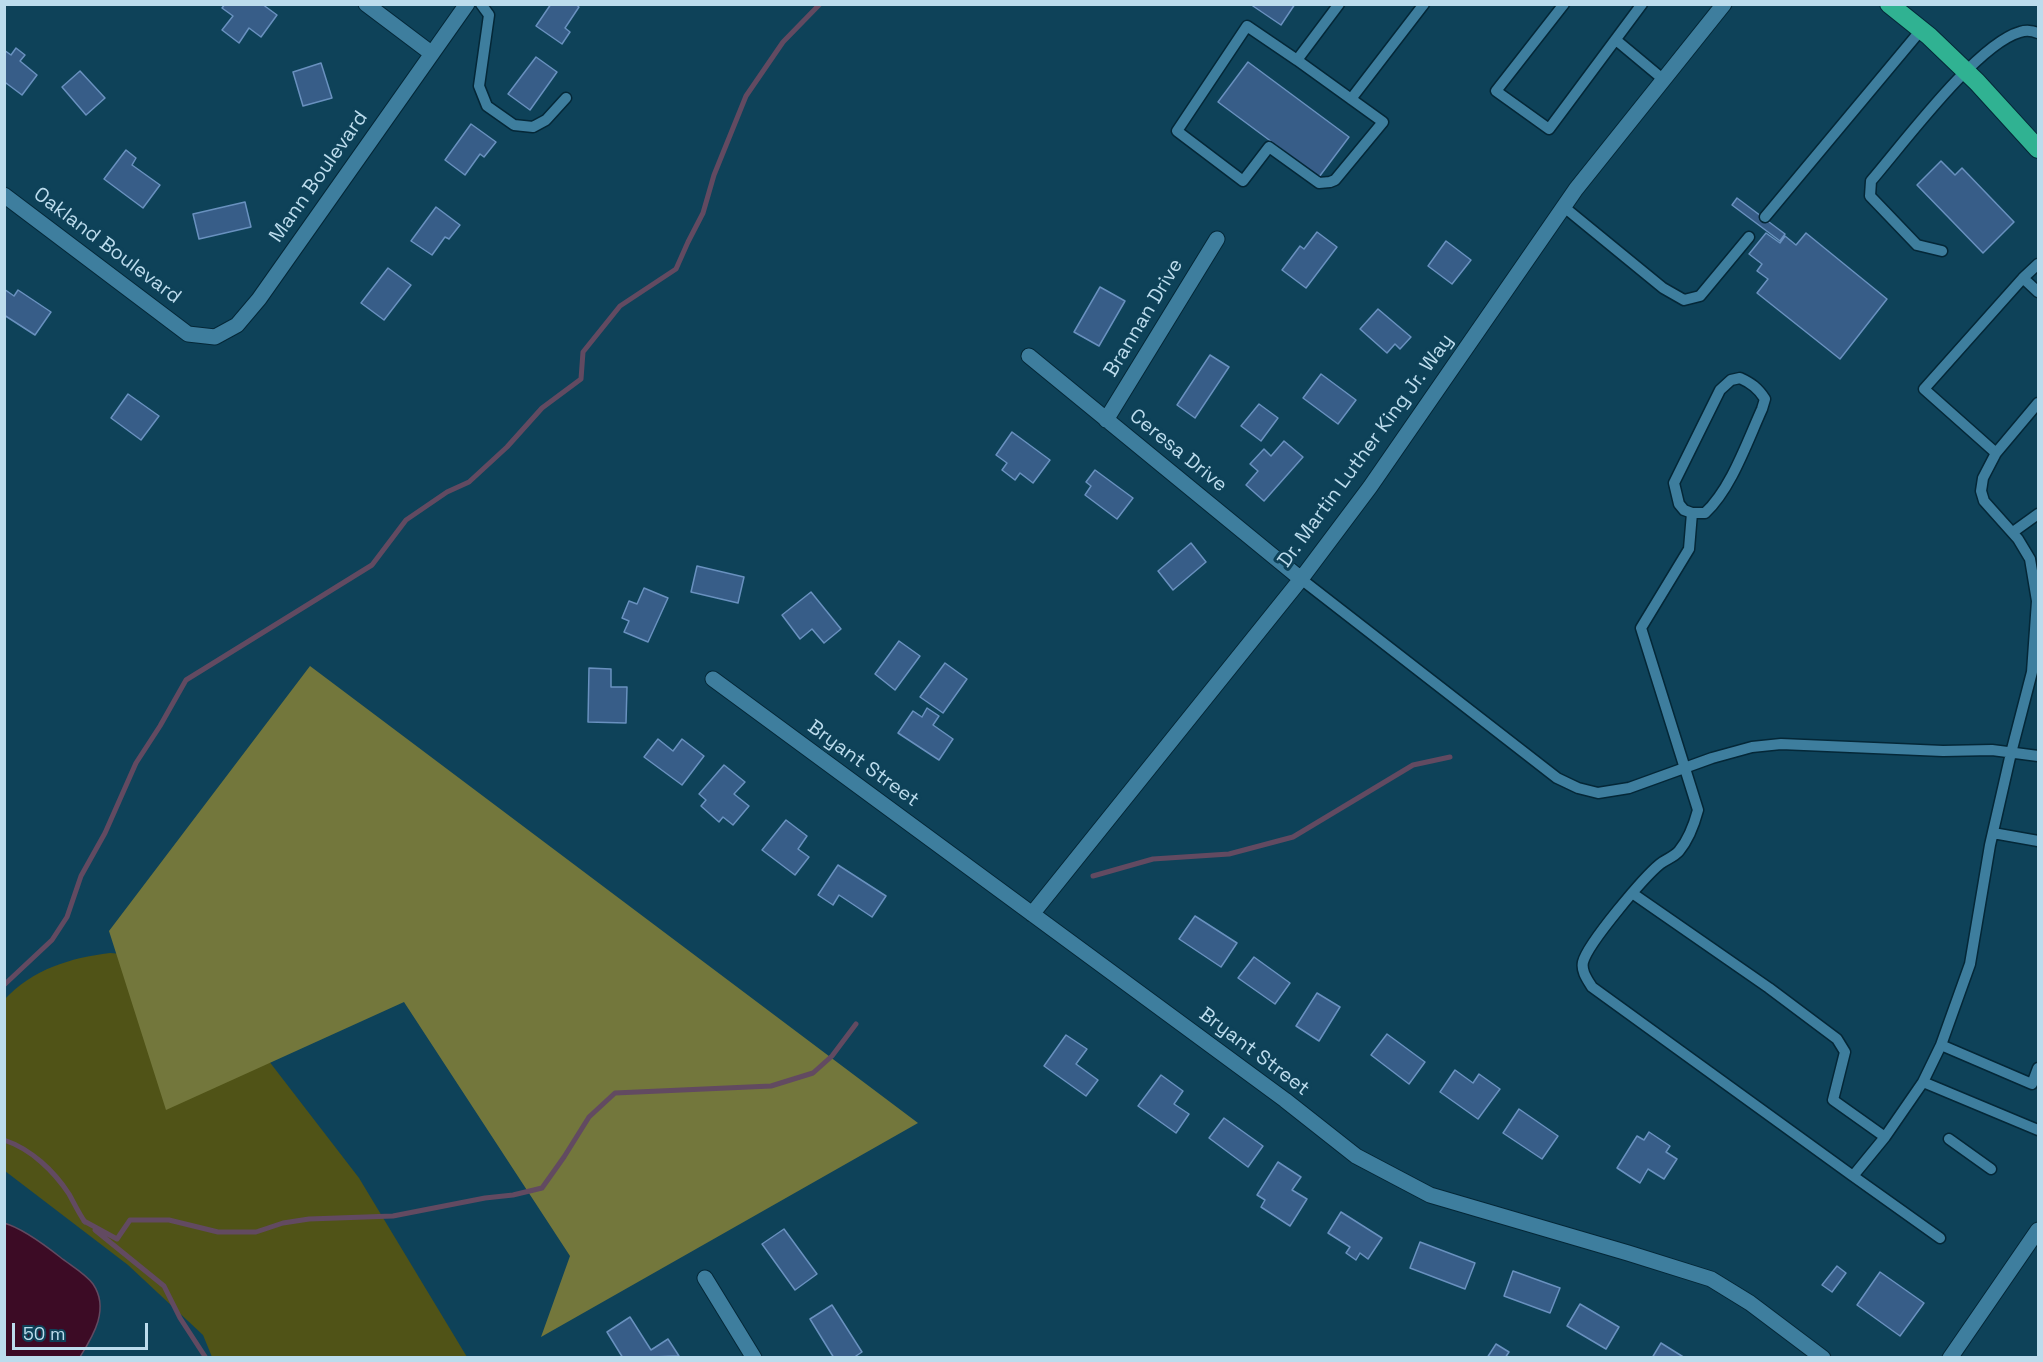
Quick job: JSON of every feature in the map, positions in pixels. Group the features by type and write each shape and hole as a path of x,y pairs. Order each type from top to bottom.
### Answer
{"highway":[{"path":"1889,4 1965,71 2038,149"}],"street":[{"path":"366,4 431,53"},
{"name":"Mann Boulevard","path":"183,330 188,334 215,337 237,325 259,299 467,4"},
{"name":"Dr. Martin Luther King Jr. Way","path":"1032,914 1301,579 1370,487 1564,207 1724,4"},
{"name":"Oakland Boulevard","path":"4,195 183,330"},
{"name":"Brannan Drive","path":"1106,420 1217,239"},
{"name":"Ceresa Drive","path":"1029,356 1301,579"},
{"name":"Bryant Street","path":"713,679 1286,1100 1356,1156 1430,1195 1628,1252 1711,1279 1750,1303 1823,1358"},
{"path":"1950,1358 2038,1230"},
{"path":"705,1278 754,1358"}],"lane":[{"path":"481,4 489,15 479,86 487,106 514,125 533,127 546,120 566,98"},
{"path":"1297,60 1339,4"},
{"path":"1351,99 1424,4"},
{"path":"1564,4 1496,91 1549,129 1642,4"},
{"path":"1247,26 1297,60 1383,122 1335,180 1319,183 1269,147 1243,181 1177,131 1247,26"},
{"path":"1765,217 1921,30"},
{"path":"1942,251 1917,245 1870,196 1871,181 1965,71 2005,38 2022,31 2038,33"},
{"path":"1616,40 1664,80"},
{"path":"1564,207 1663,288 1684,300 1700,296 1749,237"},
{"path":"1996,453 1924,389 2038,264"},
{"path":"2023,278 2038,292"},
{"path":"1740,378 1759,390 1765,399 1762,409 1715,503 1705,513 1692,513 1684,510 1679,504 1674,483 1720,390 1731,380 1740,378"},
{"path":"1853,1176 1885,1137 1923,1082 1941,1045 1970,964 1993,833 2032,672 2038,601 2030,559 2013,532 1984,501 1981,491 1983,478 1996,453 2038,403"},
{"path":"2013,532 2038,511"},
{"path":"1692,513 1689,549 1641,628 1698,810 1695,824 1688,839 1677,853 1659,864 1602,931 1583,962 1584,974 1592,987 1940,1238"},
{"path":"1301,579 1557,778 1598,794 1629,788 1686,767 1752,747 1780,744 1943,751 1992,750 2038,756"},
{"path":"1993,833 2038,841"},
{"path":"1632,893 1769,988 1837,1039 1845,1052 1833,1100 1885,1137"},
{"path":"1941,1045 2032,1084 2038,1068"},
{"path":"1923,1082 2038,1130"},
{"path":"1949,1139 1991,1169"}],"shaded area":[{"path":"110,953 137,955 245,1030 359,1178 467,1357 212,1357 203,1335 128,1265 5,1171 4,1000 27,980 53,967 81,958"},
{"path":"4,1223 41,1243 82,1273 93,1284 98,1293 100,1313 90,1340 80,1357 5,1357"}],"green space":[{"path":"310,666 918,1123 541,1337 570,1256 404,1002 166,1110 109,931"}],"building":[{"path":"225,4 262,4 277,15 261,37 249,28 239,43 222,30 233,16 222,8"},
{"path":"551,4 575,4 579,7 565,28 570,32 562,44 536,26"},
{"path":"1250,4 1295,4 1281,25"},
{"path":"16,48 25,55 20,61 37,75 22,95 6,83 4,86 4,50 11,55"},
{"path":"536,57 557,72 530,110 508,94"},
{"path":"1248,62 1349,137 1319,177 1218,102"},
{"path":"321,63 332,98 303,106 293,72"},
{"path":"80,71 105,98 86,115 62,87"},
{"path":"471,124 496,142 484,157 480,154 465,175 445,160"},
{"path":"126,150 136,158 132,165 160,185 143,208 104,179"},
{"path":"1941,161 1955,175 1962,168 2014,222 1983,253 1917,185"},
{"path":"1737,198 1785,234 1780,241 1732,205"},
{"path":"245,202 251,227 199,239 193,214"},
{"path":"436,207 460,225 449,239 445,237 432,255 411,241"},
{"path":"1317,232 1337,247 1306,288 1282,270 1300,246 1304,249"},
{"path":"1766,233 1780,243 1785,236 1796,245 1806,233 1887,299 1840,359 1757,293 1768,279 1757,271 1762,264 1749,254"},
{"path":"1446,241 1471,260 1452,284 1428,266"},
{"path":"388,268 411,285 384,320 361,303"},
{"path":"1100,287 1125,301 1099,346 1074,332"},
{"path":"4,289 14,296 18,290 51,312 35,335 4,315"},
{"path":"1378,309 1411,337 1400,349 1395,344 1387,353 1360,329"},
{"path":"1210,355 1229,367 1195,418 1177,405"},
{"path":"1321,374 1356,400 1338,424 1303,398"},
{"path":"128,394 159,416 141,440 111,418"},
{"path":"1259,404 1278,418 1261,441 1241,426"},
{"path":"1012,432 1050,460 1033,483 1020,473 1015,480 1002,470 1007,463 996,455"},
{"path":"1284,441 1303,457 1264,501 1246,485 1258,471 1250,464 1264,449 1271,456"},
{"path":"1095,470 1133,498 1117,519 1085,495 1091,486 1086,482"},
{"path":"1191,543 1206,562 1173,590 1158,571"},
{"path":"697,566 744,577 738,603 691,592"},
{"path":"644,588 668,598 648,642 624,632 629,621 622,618 629,601 637,604"},
{"path":"811,592 841,629 824,643 812,629 800,639 782,615"},
{"path":"899,641 920,656 895,690 875,674"},
{"path":"945,663 967,679 943,713 920,697"},
{"path":"589,668 611,669 611,687 627,687 626,723 588,722"},
{"path":"927,708 939,716 933,725 953,739 939,760 898,733 913,711 922,717"},
{"path":"658,739 673,751 682,739 704,756 682,785 644,757"},
{"path":"724,765 745,782 734,794 749,806 733,825 723,817 719,822 701,806 706,800 699,794"},
{"path":"786,820 807,836 798,849 809,857 795,875 762,850"},
{"path":"838,865 886,896 872,917 839,895 833,905 818,895"},
{"path":"1195,916 1237,943 1221,967 1179,939"},
{"path":"1254,957 1290,983 1275,1004 1238,978"},
{"path":"1317,993 1340,1007 1319,1041 1296,1026"},
{"path":"1387,1034 1425,1062 1409,1084 1371,1055"},
{"path":"1066,1035 1087,1049 1076,1064 1098,1080 1086,1096 1044,1066"},
{"path":"1455,1070 1473,1083 1479,1074 1500,1089 1478,1119 1440,1092"},
{"path":"1161,1075 1183,1091 1174,1104 1189,1114 1176,1133 1138,1106"},
{"path":"1519,1109 1558,1136 1542,1159 1503,1133"},
{"path":"1224,1118 1263,1146 1248,1167 1209,1138"},
{"path":"1649,1132 1670,1146 1666,1152 1677,1159 1664,1179 1648,1169 1640,1183 1617,1168 1637,1136 1644,1140"},
{"path":"1278,1162 1301,1177 1292,1190 1307,1199 1290,1226 1261,1207 1265,1200 1257,1195"},
{"path":"1341,1212 1382,1238 1368,1259 1360,1253 1356,1260 1346,1253 1350,1247 1328,1233"},
{"path":"784,1229 817,1274 795,1290 762,1244"},
{"path":"1420,1242 1475,1263 1465,1289 1410,1268"},
{"path":"1837,1266 1846,1273 1832,1292 1822,1285"},
{"path":"1513,1271 1560,1288 1550,1313 1504,1296"},
{"path":"1880,1272 1924,1303 1900,1336 1857,1305"},
{"path":"1580,1304 1619,1327 1606,1349 1567,1326"},
{"path":"832,1305 862,1352 853,1358 834,1358 810,1319"},
{"path":"630,1317 651,1350 668,1339 679,1356 623,1358 607,1332"},
{"path":"1661,1343 1685,1358 1652,1358"},
{"path":"1496,1344 1509,1352 1505,1358 1487,1358"}],"waterway":[{"path":"4,985 52,940 67,917 81,876 105,833 136,763 186,680 372,565 406,520 447,492 469,482 507,447 542,408 581,379 583,352 620,306 676,269 703,213 714,175 746,96 783,42 820,4"},
{"path":"1093,876 1153,859 1229,854 1293,837 1413,765 1450,757"},
{"path":"84,1221 117,1239 130,1220 169,1220 218,1232 256,1232 283,1223 309,1219 393,1216 542,1188 589,1117 615,1093 771,1086 813,1073 832,1056 856,1024"},
{"path":"4,1140 23,1149 49,1169 69,1194 85,1222"},
{"path":"95,1230 164,1286 180,1318 206,1358"}]}
